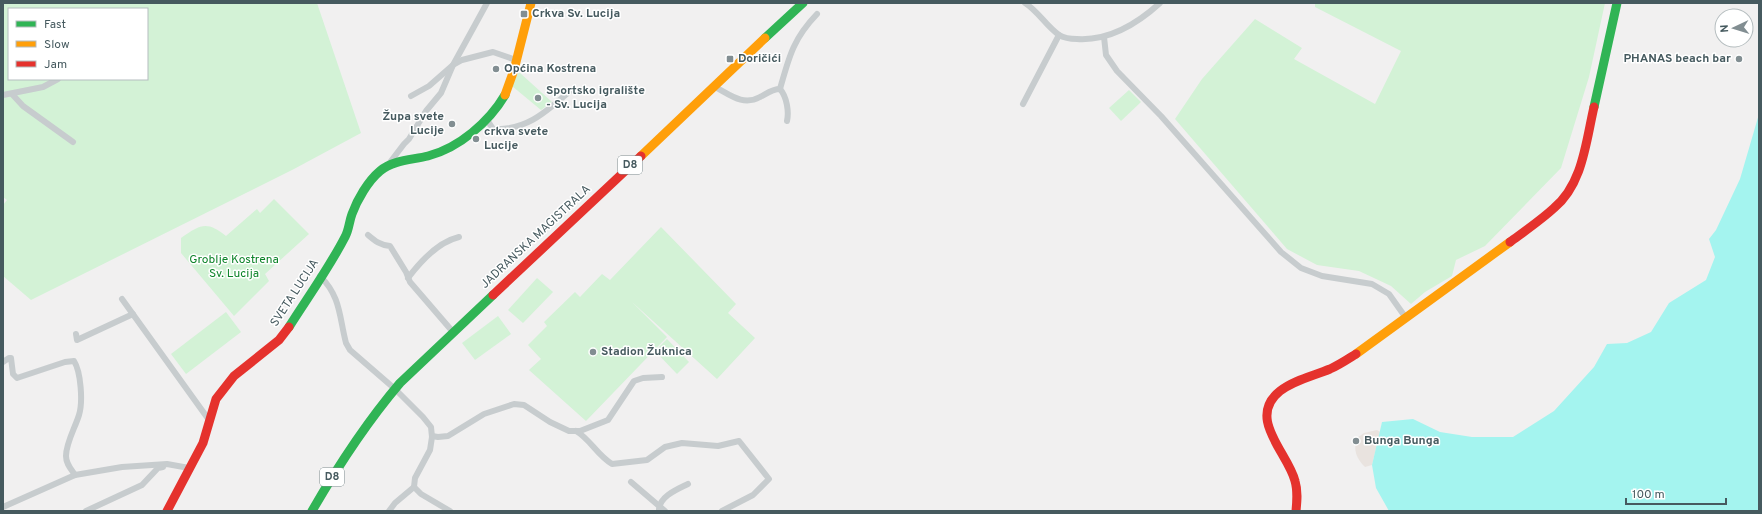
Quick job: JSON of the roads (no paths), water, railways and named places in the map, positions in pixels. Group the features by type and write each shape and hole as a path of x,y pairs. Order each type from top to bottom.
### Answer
{"street":[{"name":"SVETA LUCIJA","path":"387,167 409,139 426,111 441,93 453,65 487,3"},
{"name":"SVETA LUCIJA","path":"167,511 203,443 216,399 234,376 279,340 288,329 349,230 354,209 373,179 395,162 425,157 445,150 487,120 500,104 506,92 516,60 531,3"},
{"name":"JADRANSKA MAGISTRALA","path":"312,511 353,444 375,412 395,389 453,332 802,3"},
{"path":"1029,4 1059,35 1069,38 1085,39 1104,37 1130,26 1143,18 1160,3"},
{"path":"1296,511 1298,498 1296,478 1271,435 1267,424 1267,414 1270,402 1282,389 1295,382 1329,370 1406,318 1555,208 1568,194 1581,165 1617,3"},
{"path":"786,121 788,110 780,90 792,48 804,27 817,14"},
{"path":"1023,104 1059,35"},
{"path":"1104,37 1106,54 1117,72 1166,121 1281,252 1301,268 1322,276 1372,284 1389,294 1406,318"},
{"name":"SVETA LUCIJA","path":"411,96 429,86 453,65 462,60 488,52 493,52 516,60"},
{"path":"3,95 43,86 56,80"},
{"path":"713,86 734,98 748,101 758,99 772,90 780,90"},
{"path":"487,120 493,129 501,130 528,124 569,92"},
{"path":"12,94 23,106 73,142"},
{"path":"368,235 376,242 384,246 390,246 408,278 453,332"},
{"path":"408,278 424,259 435,249 459,237"},
{"path":"320,276 332,290 336,300 345,338 350,350 395,389 424,417 431,427 432,436 430,450 415,478 414,487 395,503 389,511"},
{"path":"122,299 209,420"},
{"path":"76,334 77,340 133,314"},
{"path":"3,362 11,358 13,374 17,378 65,362 74,361 78,367 81,398 80,413 66,456 68,466 75,475"},
{"path":"432,436 438,438 448,436 484,414 514,404 524,405 550,422 569,431 591,427 608,420 634,381 643,378 662,377"},
{"path":"576,430 582,434 603,458 612,464 623,464 647,460 665,447 682,443 718,446 739,441 769,479 753,495 722,511"},
{"path":"3,507 75,475 122,467 167,464 189,468"},
{"path":"86,511 142,485 158,468 165,466 189,468"},
{"path":"630,482 659,508 666,511"},
{"path":"659,508 670,492 688,484"},
{"path":"414,487 421,494 450,511"}],"water":[{"path":"1759,114 1759,511 1389,511 1376,488 1372,465 1382,422 1413,419 1440,432 1472,437 1513,437 1554,411 1594,367 1607,344 1627,343 1651,332 1669,303 1706,280 1715,257 1709,239 1716,230 1740,179"}],"place":[{"name":"Crkva Sv. Lucija","path":"524,14"},
{"name":"Doričići","path":"730,59"},
{"name":"PHANAS beach bar","path":"1739,59"},
{"name":"Općina Kostrena","path":"496,69"},
{"name":"Sportsko igralište - Sv. Lucija","path":"538,98"},
{"name":"Župa svete Lucije","path":"452,124"},
{"name":"crkva svete Lucije","path":"476,139"},
{"name":"Stadion Žuknica","path":"593,352"},
{"name":"Bunga Bunga","path":"1356,441"}],"park label":[{"name":"Groblje Kostrena Sv. Lucija","path":"234,267"}]}
